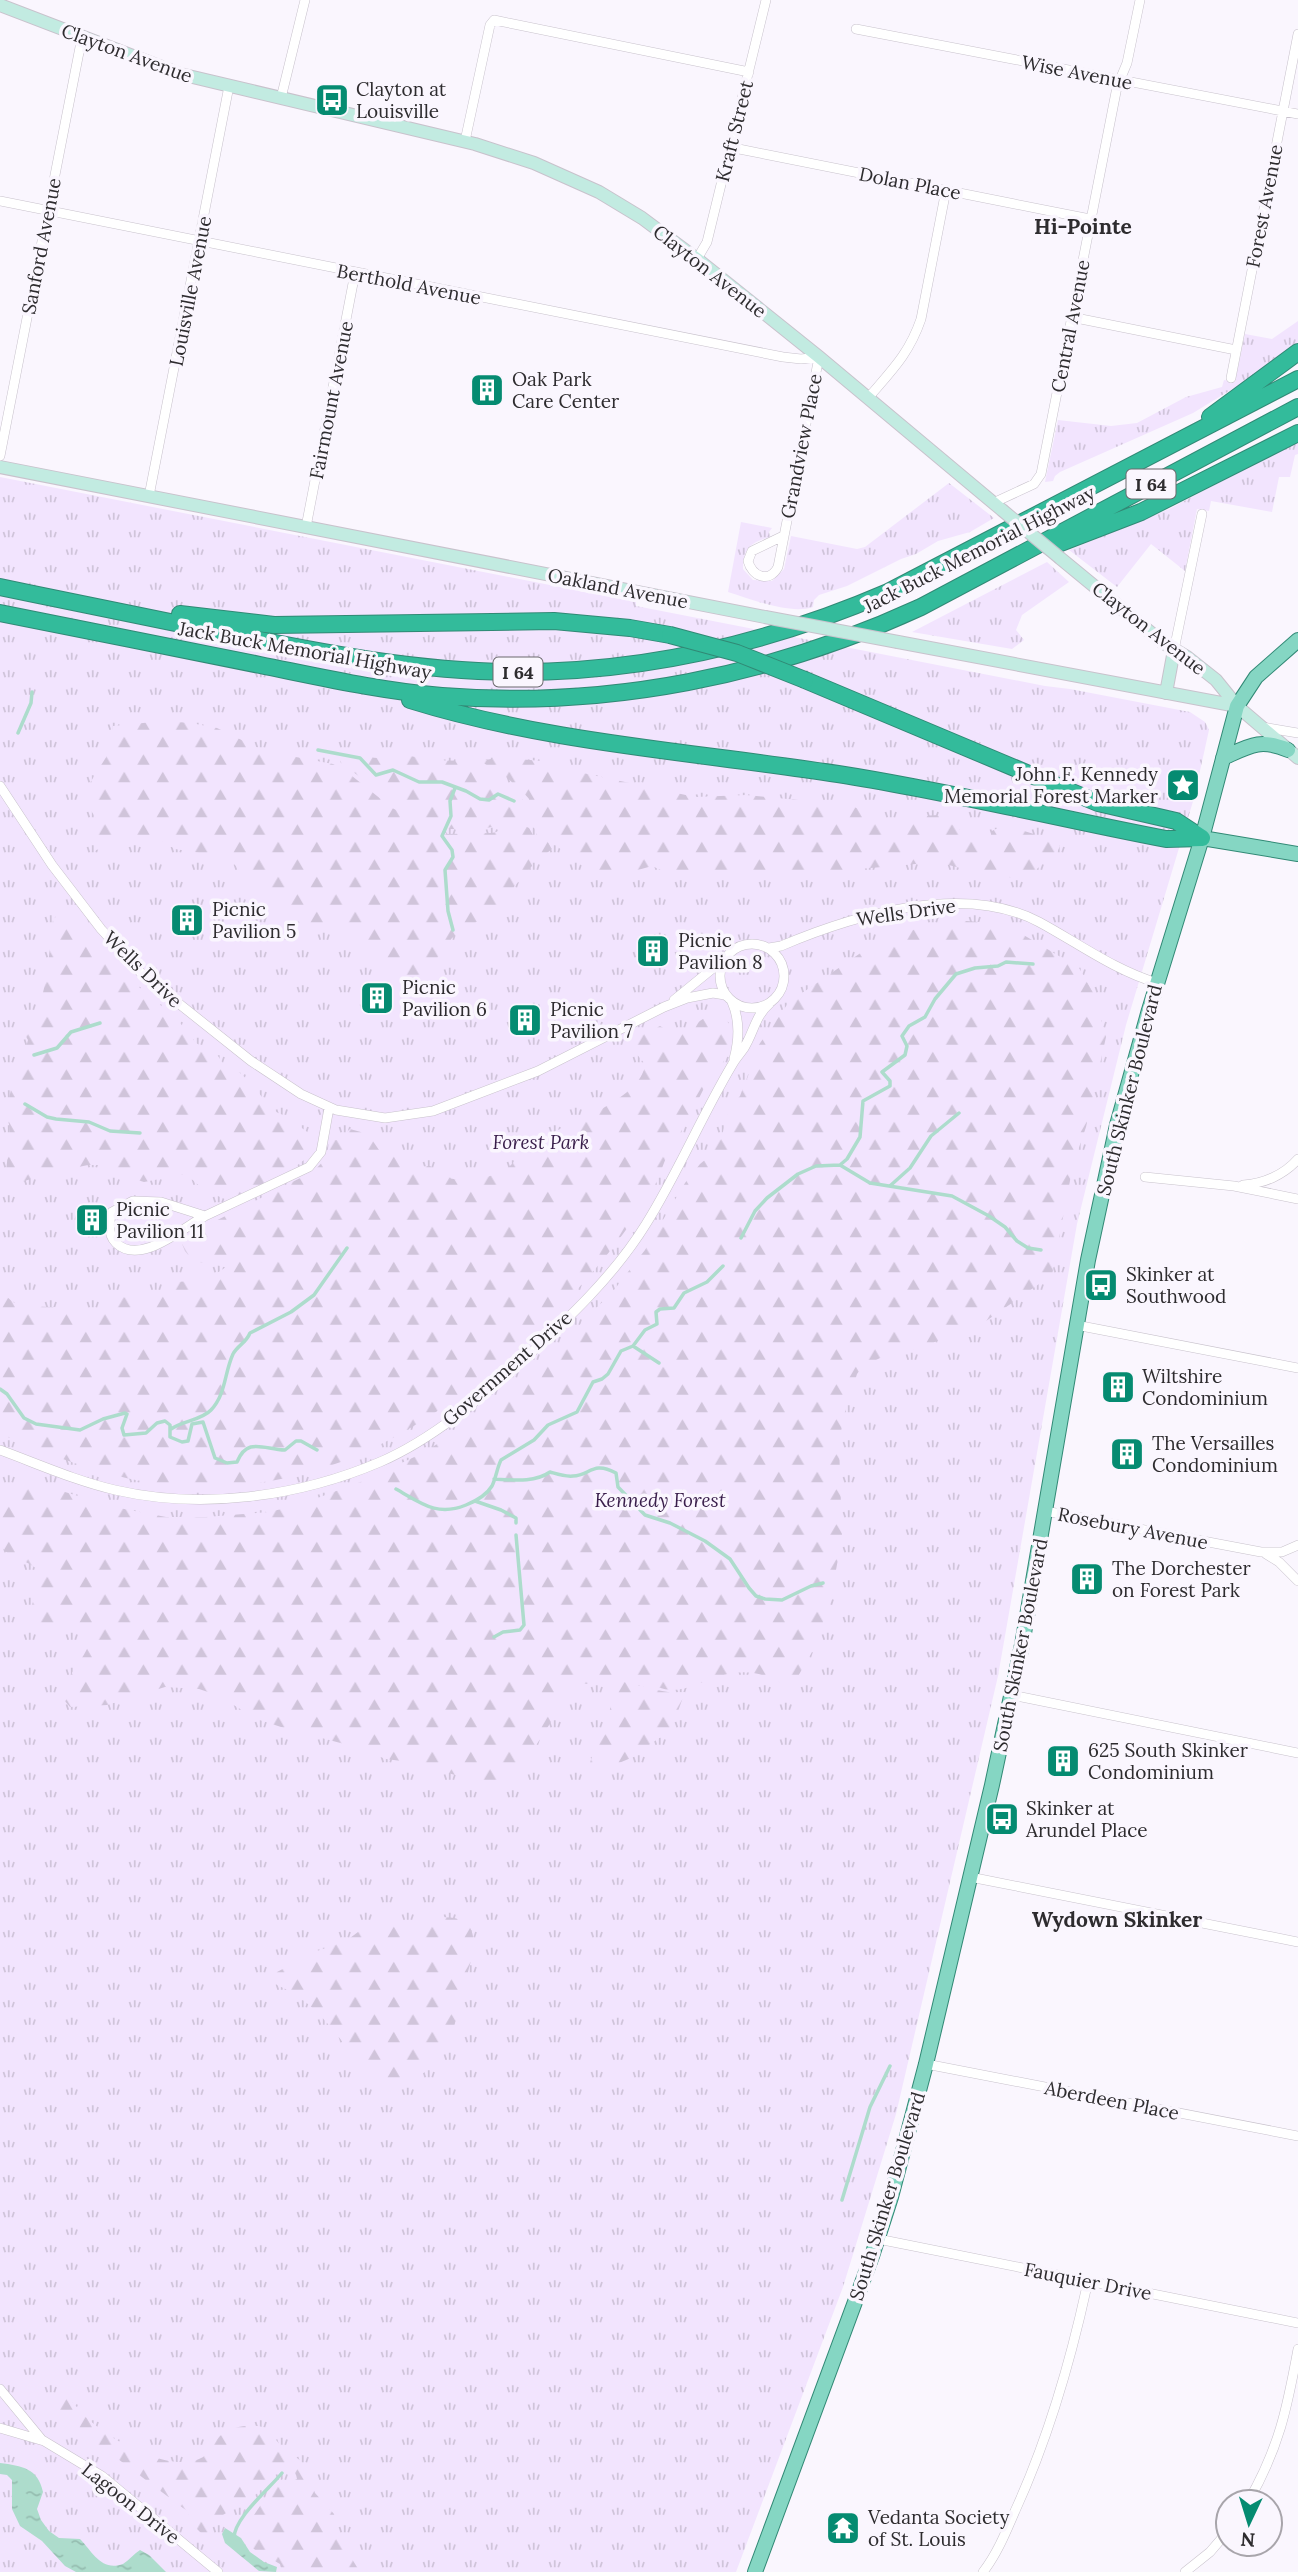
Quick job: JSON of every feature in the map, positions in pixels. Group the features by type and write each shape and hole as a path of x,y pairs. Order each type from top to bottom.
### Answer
{"highway":[{"path":"1191,435 1237,396 1298,352"},
{"name":"Jack Buck Memorial Highway","path":"0,587 328,653 441,668 556,671 704,653 824,618 934,570 1298,379"},
{"name":"Jack Buck Memorial Highway","path":"0,613 365,686 440,696 516,699 592,696 692,682 773,663 848,639 921,607 1298,407"},
{"path":"1004,562 1076,538 1141,512 1298,433"},
{"path":"104,608 274,625 554,621 630,628 670,635 737,653 1098,803 1176,821 1202,838"},
{"path":"365,686 456,714 526,728 843,775 1172,840 1202,838"}],"main road":[{"name":"South Skinker Boulevard","path":"755,2572 853,2313 878,2239 926,2064 1012,1695 1076,1325 1112,1145 1157,983 1202,838 1237,706 1256,677 1298,640"},
{"path":"1223,758 1258,743 1270,743 1293,754"},
{"path":"1202,838 1298,854"}],"street":[{"path":"281,99 305,0"},
{"name":"Kraft Street","path":"697,259 707,242 766,0"},
{"name":"Central Avenue","path":"998,507 1034,484 1041,474 1119,80 1127,63 1140,0"},
{"name":"Clayton Avenue","path":"4,4 162,69 465,141 534,163 599,192 642,218 697,259 819,357 1060,558 1174,650 1216,680 1237,706 1293,754"},
{"path":"465,141 490,25 494,20 749,72"},
{"name":"Wise Avenue","path":"856,29 1298,114"},
{"name":"Forest Avenue","path":"1230,378 1298,34"},
{"name":"Sanford Avenue","path":"0,456 82,37"},
{"name":"Louisville Avenue","path":"149,496 229,86"},
{"name":"Dolan Place","path":"729,148 1090,219"},
{"path":"868,398 909,350 916,335 946,190"},
{"name":"Berthold Avenue","path":"0,201 783,357 819,357"},
{"name":"Fairmount Avenue","path":"306,527 355,273"},
{"path":"1071,317 1236,350"},
{"name":"Grandview Place","path":"783,536 752,551 748,561 753,572 764,577 775,573 780,561 819,357"},
{"name":"Oakland Avenue","path":"0,467 765,617 1237,706"},
{"path":"1166,693 1202,514"},
{"path":"1262,727 1298,733"},
{"name":"Wells Drive","path":"0,786 52,865 126,958 161,991 251,1061 301,1094 328,1108 350,1114 385,1118 433,1111 538,1071 664,1007 707,993 720,993 730,1000"},
{"name":"Wells Drive","path":"769,948 781,946 854,918 916,908 973,904 1017,913 1037,921 1119,968 1157,983"},
{"path":"750,944 769,948 780,960 785,975 781,991 769,1003 755,1008 730,1000 721,983 721,966 725,958 740,946 750,944"},
{"name":"Wells Drive","path":"664,1007 704,978 725,958"},
{"name":"Government Drive","path":"730,1000 738,1027 732,1064"},
{"name":"Government Drive","path":"0,1450 114,1490 191,1498 238,1498 321,1482 380,1461 442,1425 532,1352 591,1295 645,1227 676,1175 732,1064 750,1036 757,1016 769,1003"},
{"path":"205,1216 161,1202 140,1200 126,1203 112,1212 110,1225 113,1239 117,1243 133,1252 148,1249 205,1216 309,1167 320,1152 328,1108"},
{"path":"1234,1186 1254,1185 1283,1172 1298,1159"},
{"path":"1145,1177 1234,1186 1298,1199"},
{"path":"1076,1325 1298,1368"},
{"name":"Rosebury Avenue","path":"1045,1511 1261,1552"},
{"path":"1261,1552 1282,1552 1298,1545"},
{"path":"1261,1552 1279,1562 1298,1581"},
{"path":"1012,1695 1298,1753"},
{"path":"970,1877 1298,1942"},
{"name":"Aberdeen Place","path":"926,2064 1298,2136"},
{"name":"Fauquier Drive","path":"878,2239 1298,2323"},
{"path":"983,2572 999,2546 1042,2446 1066,2375 1088,2281"},
{"path":"1256,2488 1282,2430 1298,2349"},
{"path":"0,2389 26,2423 44,2441"},
{"name":"Lagoon Drive","path":"0,2428 44,2441 102,2476 218,2572"},
{"path":"1185,2572 1214,2547"}],"green space":[{"path":"1298,321 1298,342 1239,385 1193,413 1060,472 1053,481 1045,482 1058,420 1111,426 1137,423 1186,397 1222,387 1224,380 1235,382 1245,334 1272,339"},
{"path":"1298,441 1298,454 1295,455 1290,477 1279,477 1272,512 1211,501 1209,511 1197,509 1185,571 1151,544 1117,587 1069,550 1169,509"},
{"name":"Forest Park","path":"0,477 636,602 636,606 1190,712 1205,722 1209,730 1194,798 1126,1025 1077,1224 998,1676 896,2114 843,2287 736,2572 0,2572"},
{"path":"949,483 994,518 970,532 938,541 847,586 819,595 814,600 813,607 782,608 728,592 741,522 772,528 770,537 749,547 743,569 753,580 772,581 784,569 791,536 857,549 865,547"},
{"path":"1047,562 1069,582 1022,615 1016,630 1024,640 1012,649 912,632"},
{"path":"163,721 217,728 264,751 333,764 392,808 448,834 492,833 523,825 529,828 533,835 532,866 493,911 452,938 413,991 388,966 356,945 350,932 341,927 327,929 301,923 279,911 270,893 254,891 230,858 175,849 164,842 144,837 116,841 108,847 96,850 93,840 99,823 85,794 110,751 113,726"},
{"path":"351,748 375,758 388,753 424,760 471,761 513,790 525,802 552,849 538,860 538,837 529,822 518,821 478,830 451,829 398,806 340,762 340,750"},
{"path":"491,759 549,762 583,773 695,797 746,795 850,805 879,818 904,824 921,816 939,815 979,843 990,840 992,831 1006,828 1033,834 1060,846 1054,859 1047,860 1029,876 1022,878 989,876 938,862 837,871 797,870 758,878 703,873 674,876 652,866 613,877 595,873 554,844 531,801 505,776 480,761"},
{"path":"61,913 71,917 75,928 87,932 127,977 177,1019 196,1043 218,1056 224,1065 240,1073 272,1110 310,1134 317,1146 309,1156 287,1172 227,1200 204,1190 186,1174 144,1182 121,1175 104,1165 88,1165 45,1174 19,1183 10,1190 4,1190 10,1135 5,1115 16,1069 21,1067 28,1040 25,1035 27,1029 34,1032 47,975 53,919"},
{"name":"Kennedy Forest","path":"954,920 991,923 1015,930 1064,959 1075,961 1094,994 1106,1037 1086,1127 1073,1165 1052,1275 986,1321 925,1346 880,1358 862,1367 857,1374 844,1415 839,1443 842,1537 830,1603 812,1652 797,1678 787,1686 765,1676 745,1672 672,1690 626,1677 587,1684 576,1683 524,1764 507,1779 492,1783 477,1782 417,1763 386,1759 348,1745 284,1728 257,1719 217,1695 199,1689 165,1687 107,1705 70,1707 62,1693 64,1686 84,1655 91,1635 87,1629 77,1625 56,1632 40,1631 35,1622 33,1602 43,1576 32,1565 11,1555 0,1545 0,1506 20,1487 39,1484 114,1507 166,1517 268,1512 296,1506 363,1481 425,1452 467,1424 510,1388 570,1335 614,1290 645,1250 685,1183 711,1155 722,1135 730,1107 743,1088 746,1091 750,1088 747,1079 758,1046 789,1002 862,952 927,925"},
{"path":"720,1011 734,1031 728,1053 719,1070 714,1068 669,1151 651,1194 620,1238 578,1288 516,1349 439,1410 399,1434 358,1455 315,1471 270,1481 223,1486 172,1485 127,1478 63,1459 0,1434 0,1291 13,1302 25,1306 102,1309 104,1299 113,1296 127,1297 169,1290 172,1283 207,1280 226,1267 193,1261 180,1239 314,1171 327,1157 329,1140 338,1140 350,1129 368,1134 379,1150 403,1155 414,1167 430,1166 441,1175 456,1180 497,1173 511,1165 533,1143 616,1101 630,1089 640,1077 645,1064 634,1051 627,1049 626,1043 660,1026 677,1036"},
{"path":"618,1681 660,1691 685,1692 671,1730 649,1745 650,1750 595,1773 590,1768 590,1763 609,1713 611,1693 608,1683"},
{"path":"438,1917 462,1920 468,1925 473,1938 471,1961 454,2027 440,2056 419,2076 396,2084 373,2081 319,2014 293,1993 277,1985 274,1978 277,1972 317,1951 346,1941 358,1932 377,1925 394,1922 412,1924"},
{"path":"63,2395 93,2423 117,2440 142,2453 168,2461 187,2462 199,2459 206,2455 220,2436 236,2428 266,2428 282,2447 301,2461 306,2482 312,2485 315,2493 334,2514 339,2538 360,2572 282,2572 280,2564 252,2548 244,2538 248,2535 250,2522 270,2491 283,2479 289,2483 297,2479 292,2470 275,2467 276,2472 272,2473 258,2493 215,2520 211,2529 216,2543 213,2545 188,2520 189,2512 118,2459 66,2425 59,2424 48,2404 51,2399"}],"water":[{"path":"0,2463 22,2467 37,2478 43,2492 37,2509 41,2520 49,2531 59,2538 80,2539 103,2563 115,2566 123,2564 140,2550 166,2572 76,2572 65,2566 42,2541 20,2526 12,2509 12,2480 7,2475 0,2474"},
{"path":"225,2528 241,2538 250,2552 277,2567 276,2572 259,2571 225,2543 222,2534"}],"waterway":[{"path":"18,733 31,703 32,692"},
{"path":"318,750 360,758 376,775 393,770 419,782 442,782 480,799 489,800 498,794 514,801"},
{"path":"453,930 448,911 445,870 453,857 452,850 442,836 451,816 450,801 455,788"},
{"path":"741,1238 755,1211 798,1174 816,1166 840,1165 847,1159 860,1137 863,1101 890,1086 890,1081 882,1072 905,1055 907,1046 902,1036 909,1026 925,1017 935,999 956,974 1006,962 1033,964"},
{"path":"34,1055 57,1048 71,1032 100,1023"},
{"path":"25,1104 47,1117 89,1122 110,1131 140,1133"},
{"path":"891,1185 910,1168 931,1136 959,1113"},
{"path":"840,1165 870,1183 952,1196 989,1216 1028,1248 1041,1250"},
{"path":"171,1429 211,1410 222,1391 237,1348 250,1333 291,1312 314,1295 347,1248"},
{"path":"396,1489 430,1507 446,1510 480,1498 492,1486 501,1460 534,1440 548,1425 577,1412 593,1382 608,1374 621,1351 633,1346 645,1330 657,1324 656,1312 674,1308 684,1293 707,1282 723,1266"},
{"path":"633,1346 659,1363"},
{"path":"0,1389 7,1394 24,1418 36,1424 80,1430 103,1419 125,1413 127,1414 122,1428 124,1435 146,1433 157,1423 165,1421 170,1425 170,1437 182,1442 188,1441 192,1424 203,1422 215,1458 227,1463 237,1462 246,1449 256,1446 285,1450 296,1441 301,1441 317,1450"},
{"path":"494,1479 530,1479 550,1472 573,1476 596,1468 608,1469 616,1473 618,1487 645,1515 670,1523 705,1541 730,1559 756,1596 782,1600 823,1583"},
{"path":"475,1501 516,1518 516,1523"},
{"path":"494,1637 503,1632 520,1630 524,1625 516,1535"},
{"path":"842,2200 870,2107 890,2066"},
{"path":"234,2539 239,2522 282,2473"}],"place":[{"name":"Clayton at Louisville","path":"332,100"},
{"name":"Oak Park Care Center","path":"487,390"},
{"name":"John F. Kennedy Memorial Forest Marker","path":"1183,785"},
{"name":"Picnic Pavilion 5","path":"187,920"},
{"name":"Picnic Pavilion 8","path":"653,951"},
{"name":"Picnic Pavilion 6","path":"377,998"},
{"name":"Picnic Pavilion 7","path":"525,1020"},
{"name":"Picnic Pavilion 11","path":"92,1220"},
{"name":"Skinker at Southwood","path":"1101,1285"},
{"name":"Wiltshire Condominium","path":"1118,1387"},
{"name":"The Versailles Condominium","path":"1127,1454"},
{"name":"The Dorchester on Forest Park","path":"1087,1579"},
{"name":"625 South Skinker Condominium","path":"1063,1761"},
{"name":"Skinker at Arundel Place","path":"1002,1819"},
{"name":"Vedanta Society of St. Louis","path":"843,2528"}],"district":[{"name":"Hi-Pointe","path":"1083,226"},
{"name":"Wydown Skinker","path":"1117,1919"}]}
